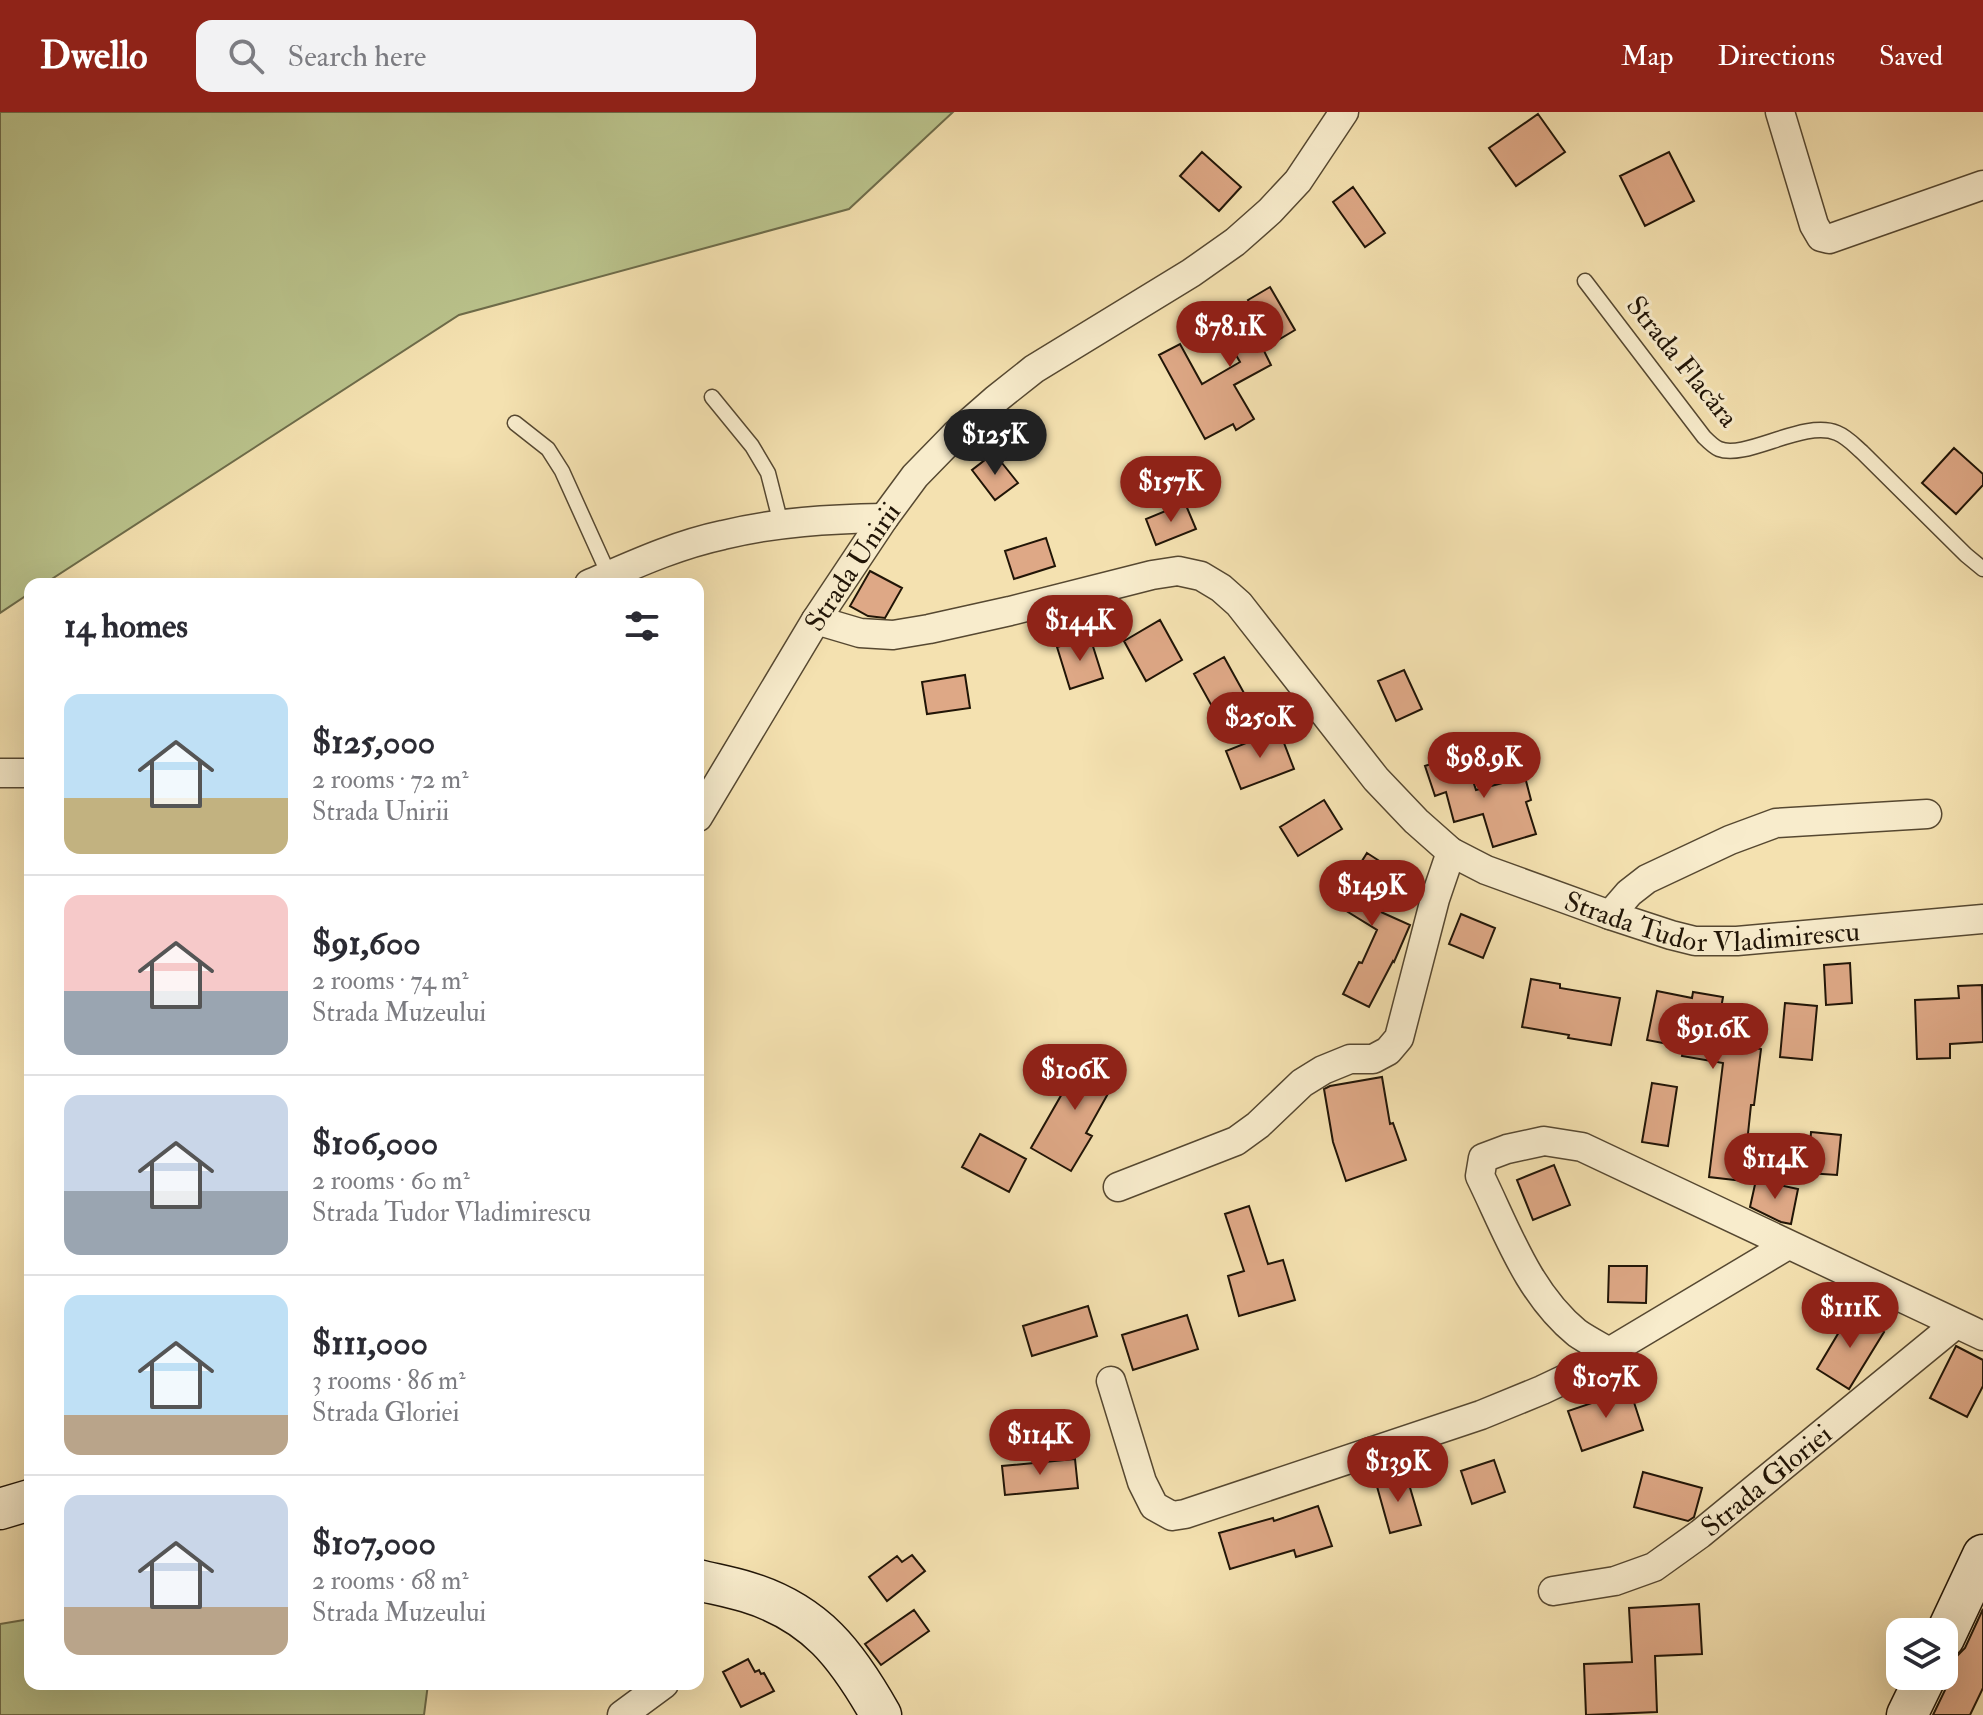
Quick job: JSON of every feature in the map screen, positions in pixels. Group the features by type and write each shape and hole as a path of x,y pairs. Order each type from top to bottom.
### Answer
{"main road":[{"path":"0,1509 24,1502"},
{"path":"1953,1618 1983,1555"},
{"path":"704,1581 748,1592 803,1618 839,1651 862,1681 881,1715"},
{"path":"1907,1715 1919,1690"}],"street":[{"name":"Strada Unirii","path":"704,807 816,620 915,476 955,435 1034,369 1191,273 1235,242 1298,181 1344,112"},
{"path":"1780,112 1814,225 1821,237 1829,239 1983,185"},
{"path":"604,578 661,554 720,535 781,524 884,518"},
{"name":"Strada Tudor Vladimirescu","path":"816,620 860,633 893,635 1010,611 1152,575 1178,571 1201,576 1239,604 1376,779 1416,821 1451,852 1486,870 1610,915 1695,941 1983,919"},
{"path":"0,773 24,773"},
{"path":"1610,915 1629,893 1647,879 1730,840 1776,823 1927,814"},
{"path":"1118,1187 1236,1141 1258,1125 1302,1083 1323,1070 1350,1059 1373,1059 1388,1051 1399,1038 1435,899 1451,852"},
{"path":"1609,1352 1579,1334 1556,1313 1531,1281 1480,1176 1483,1158 1544,1141 1582,1147 1983,1336"},
{"path":"1111,1381 1142,1482 1154,1506 1172,1516 1185,1514 1481,1415 1578,1373 1788,1245"},
{"name":"Strada Gloriei","path":"1553,1591 1615,1581 1654,1567 1700,1534 1956,1324"},
{"path":"622,1715 656,1690"}],"lane":[{"name":"Strada Flacăra","path":"1585,281 1704,437 1718,449 1733,451 1806,431 1834,431 1862,452 1983,569"},
{"path":"712,397 752,446 768,473 781,524"},
{"path":"515,423 548,449 562,471 598,578"}],"green space":[{"path":"0,112 953,112 849,209 459,315 53,578 24,578 24,597 0,613"},
{"path":"24,1620 24,1690 427,1690 424,1715 0,1715 0,1624"}],"building":[{"path":"1538,114 1565,152 1516,186 1489,148"},
{"path":"1202,152 1241,187 1219,211 1180,176"},
{"path":"1669,152 1694,201 1645,226 1620,176"},
{"path":"1353,187 1385,233 1365,247 1333,202"},
{"path":"1270,287 1295,330 1263,349 1271,365 1234,385 1254,419 1236,430 1233,424 1205,439 1159,355 1180,344 1202,384 1240,362 1226,338 1260,320 1248,300"},
{"path":"1954,448 1983,474 1983,485 1956,514 1922,483"},
{"path":"994,453 1018,483 995,500 972,470"},
{"path":"1185,503 1196,529 1156,545 1146,519"},
{"path":"1046,538 1055,566 1014,579 1005,551"},
{"path":"870,571 902,588 885,618 868,616 850,606"},
{"path":"1160,620 1182,660 1146,681 1124,641"},
{"path":"1090,637 1103,678 1070,689 1057,647"},
{"path":"1224,657 1249,702 1219,719 1194,674"},
{"path":"1404,670 1422,709 1396,721 1378,681"},
{"path":"965,675 970,708 927,714 922,682"},
{"path":"1279,730 1294,769 1241,789 1226,751"},
{"path":"1464,753 1476,790 1525,777 1531,800 1526,802 1536,834 1493,847 1483,814 1454,822 1446,792 1435,796 1425,766"},
{"path":"1324,800 1342,829 1298,856 1280,827"},
{"path":"1367,853 1395,871 1372,908 1410,925 1369,1007 1343,994 1377,930 1335,904"},
{"path":"1461,914 1495,928 1483,958 1449,944"},
{"path":"1850,963 1852,1003 1826,1005 1824,965"},
{"path":"1531,979 1560,984 1560,988 1620,998 1611,1045 1522,1027"},
{"path":"1982,985 1983,1042 1950,1044 1950,1058 1917,1059 1915,1000 1959,998 1958,986"},
{"path":"1657,991 1692,998 1693,992 1723,997 1715,1043 1761,1049 1743,1181 1709,1177 1723,1063 1682,1056 1684,1047 1647,1040"},
{"path":"1785,1003 1817,1006 1812,1060 1780,1057"},
{"path":"1080,1053 1119,1074 1086,1133 1092,1136 1071,1171 1031,1148 1063,1092 1060,1090"},
{"path":"1382,1077 1390,1124 1393,1123 1406,1160 1346,1181 1333,1142 1324,1089"},
{"path":"1652,1083 1677,1087 1668,1146 1642,1142"},
{"path":"1811,1132 1841,1135 1837,1175 1808,1173"},
{"path":"980,1134 1026,1159 1009,1192 962,1167"},
{"path":"1554,1165 1570,1205 1533,1220 1517,1180"},
{"path":"1756,1180 1798,1189 1791,1224 1750,1207"},
{"path":"1249,1206 1268,1264 1283,1260 1295,1300 1239,1316 1228,1276 1244,1271 1225,1214"},
{"path":"1609,1266 1647,1266 1646,1303 1608,1302"},
{"path":"1088,1306 1097,1336 1032,1356 1023,1326"},
{"path":"1851,1312 1884,1332 1849,1389 1817,1369"},
{"path":"1187,1315 1198,1349 1133,1370 1122,1335"},
{"path":"1956,1346 1983,1360 1983,1386 1967,1417 1930,1398"},
{"path":"1630,1390 1643,1430 1582,1451 1568,1411"},
{"path":"1075,1459 1078,1488 1005,1495 1002,1466"},
{"path":"1494,1460 1505,1492 1472,1504 1461,1471"},
{"path":"1643,1472 1702,1488 1694,1517 1688,1521 1634,1507"},
{"path":"1406,1474 1421,1525 1390,1533 1376,1483"},
{"path":"1318,1506 1332,1546 1296,1557 1294,1550 1230,1569 1219,1533 1273,1518 1274,1521"},
{"path":"912,1555 925,1571 887,1601 869,1577 897,1556 902,1562"},
{"path":"1699,1604 1702,1654 1655,1656 1657,1712 1586,1715 1584,1664 1632,1662 1629,1608"},
{"path":"1983,1609 1983,1688 1970,1715 1933,1715 1945,1690 1958,1690 1958,1655 1965,1648"},
{"path":"914,1610 929,1631 881,1665 865,1644"},
{"path":"748,1659 755,1672 759,1670 761,1674 764,1673 774,1691 741,1707 723,1672"}]}
